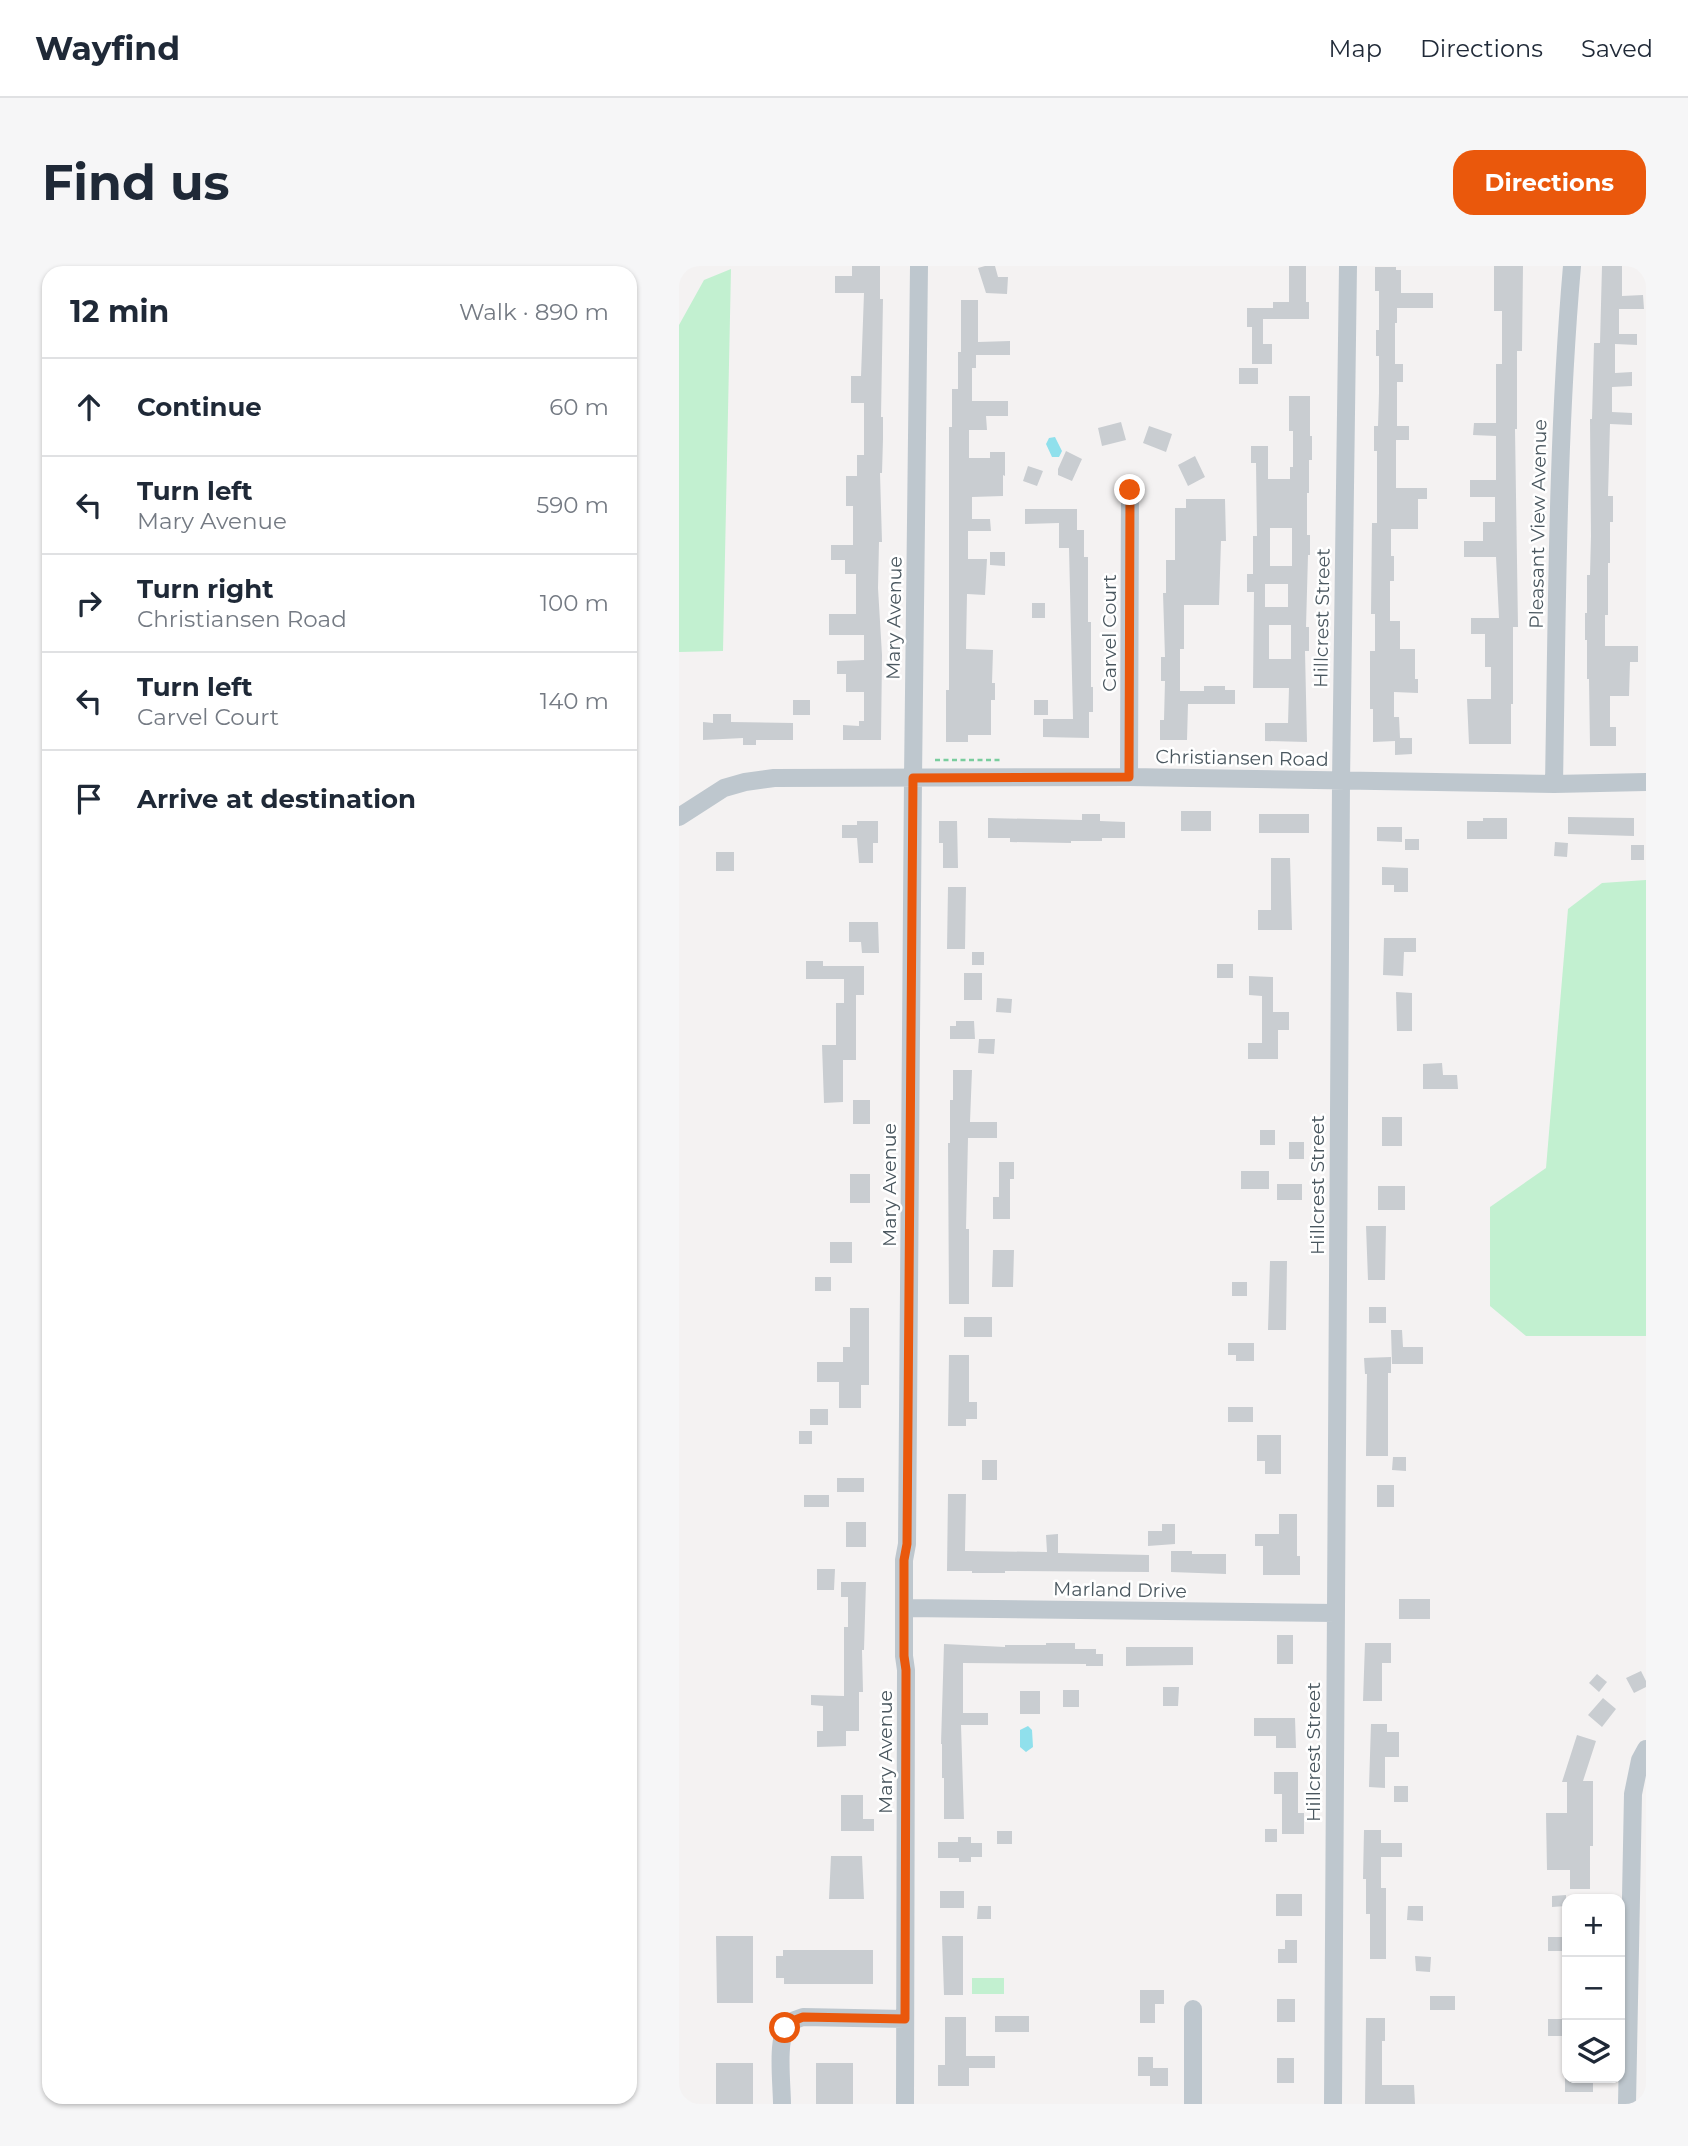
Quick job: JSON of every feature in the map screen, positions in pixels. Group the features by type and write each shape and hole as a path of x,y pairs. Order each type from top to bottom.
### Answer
{"street":[{"name":"Mary Avenue","path":"905,2104 904,1560 908,1530 919,266"},
{"name":"Hillcrest Street","path":"1333,2104 1341,782 1348,266"},
{"name":"Pleasant View Avenue","path":"1554,784 1560,442 1572,266"},
{"name":"Carvel Court","path":"1129,777 1130,490"},
{"name":"Christiansen Road","path":"679,817 725,788 774,778 1129,777 1341,782 1646,782"},
{"name":"Marland Drive","path":"905,1608 1335,1613"},
{"path":"1627,2104 1633,1794 1640,1760 1646,1749"},
{"path":"1193,2009 1193,2104"},
{"path":"782,2104 781,2040 790,2022 803,2017 905,2019"}],"path":[{"path":"935,760 1002,760"}],"green space":[{"path":"731,269 723,651 679,652 679,325 704,280"},
{"path":"1646,880 1646,1336 1526,1336 1490,1306 1490,1207 1546,1168 1568,909 1602,883"},
{"path":"972,1978 1004,1978 1004,1994 972,1994"}],"water":[{"path":"1055,437 1062,451 1059,457 1052,457 1046,444 1049,438"},
{"path":"1028,1726 1032,1730 1033,1747 1026,1752 1020,1747 1020,1730"}],"building":[{"path":"852,266 880,266 880,299 883,299 883,439 880,473 882,542 879,542 878,588 882,655 881,740 843,740 843,725 859,726 859,721 864,721 864,692 846,692 846,674 837,674 837,661 864,660 864,635 829,635 829,614 856,614 856,574 845,574 845,560 831,560 831,545 853,545 853,506 846,506 846,476 857,476 857,455 864,455 864,403 851,403 851,376 861,376 864,293 835,293 835,276 852,276"},
{"path":"995,266 998,277 1008,277 1007,294 986,293 978,268"},
{"path":"1289,266 1306,266 1309,319 1263,319 1263,344 1272,344 1272,364 1252,364 1252,327 1247,327 1247,308 1273,308 1273,302 1289,302"},
{"path":"1494,266 1523,266 1522,351 1517,351 1515,429 1518,627 1513,627 1511,744 1469,744 1467,699 1491,699 1491,667 1485,667 1485,634 1471,634 1471,618 1499,618 1496,557 1464,557 1464,541 1483,541 1483,522 1495,522 1495,497 1470,497 1470,480 1496,480 1496,436 1473,435 1474,423 1496,423 1496,364 1502,364 1502,311 1494,311"},
{"path":"1602,266 1622,266 1622,296 1643,295 1644,309 1619,309 1619,334 1637,334 1637,345 1615,344 1615,373 1632,372 1632,386 1612,387 1612,412 1632,413 1632,425 1610,424 1608,496 1613,496 1613,522 1610,522 1605,646 1638,646 1638,662 1630,662 1629,696 1610,696 1610,727 1616,727 1616,746 1590,746 1589,679 1585,640 1591,536 1590,419 1594,343 1600,343"},
{"path":"1375,267 1396,267 1396,270 1401,270 1401,293 1433,293 1433,308 1397,308 1395,323 1395,364 1403,364 1403,382 1397,382 1397,426 1409,426 1409,440 1396,440 1396,488 1427,488 1427,499 1418,499 1418,529 1391,529 1394,581 1390,581 1390,621 1400,621 1400,649 1415,649 1415,679 1418,679 1418,693 1394,692 1394,717 1399,717 1400,738 1412,738 1412,754 1395,755 1395,741 1373,742 1373,709 1370,709 1370,651 1375,651 1375,614 1371,614 1372,523 1377,523 1377,451 1374,451 1374,426 1378,426 1379,393 1376,330 1379,330 1379,291 1375,291"},
{"path":"961,300 978,300 978,342 1010,341 1010,355 976,355 976,368 972,368 972,401 1008,401 1008,416 986,416 987,430 969,430 969,458 990,458 990,452 1005,452 1003,496 972,497 972,519 990,519 991,531 968,531 968,559 987,559 985,595 967,594 966,649 993,650 992,683 995,683 995,700 991,700 991,735 968,735 968,742 946,742 946,690 949,690 949,427 952,427 952,389 958,389"},
{"path":"1239,368 1258,368 1258,384 1239,384"},
{"path":"1289,396 1310,396 1312,460 1309,460 1307,493 1310,555 1306,627 1309,627 1309,651 1305,651 1307,742 1265,741 1265,723 1288,723 1289,688 1253,688 1254,592 1247,592 1247,574 1253,574 1253,536 1257,536 1256,463 1251,463 1251,446 1268,446 1268,479 1290,479 1290,467 1293,467 1293,431 1289,431","holes":["1270,528 1292,528 1292,566 1270,566","1265,584 1288,584 1288,607 1265,607","1269,625 1291,625 1291,659 1269,659"]},
{"path":"1121,422 1126,440 1102,446 1098,428"},
{"path":"1149,426 1172,434 1166,452 1143,443"},
{"path":"1066,451 1082,459 1072,481 1058,475"},
{"path":"1195,456 1205,477 1188,486 1178,465"},
{"path":"1028,466 1043,471 1037,486 1023,481"},
{"path":"1186,499 1225,499 1226,541 1221,541 1219,605 1184,605 1180,691 1204,691 1204,686 1225,686 1225,690 1235,690 1235,704 1188,704 1187,740 1160,740 1160,720 1164,720 1165,681 1161,681 1161,657 1165,657 1163,593 1166,593 1166,560 1175,560 1175,508 1186,508"},
{"path":"1025,509 1077,509 1077,530 1084,530 1084,557 1088,557 1088,622 1091,622 1093,687 1089,738 1043,737 1043,719 1073,719 1069,548 1059,548 1059,523 1025,524"},
{"path":"990,552 1005,552 1005,566 990,565"},
{"path":"1032,603 1045,603 1045,618 1032,618"},
{"path":"793,700 810,700 810,715 793,715"},
{"path":"1034,700 1048,700 1048,715 1034,715"},
{"path":"713,714 731,714 731,722 793,723 793,740 756,740 756,745 743,745 743,738 703,740 703,722 713,723"},
{"path":"1181,811 1211,811 1211,831 1181,831"},
{"path":"1082,814 1100,814 1100,821 1125,822 1125,838 1102,838 1102,841 1071,843 1010,842 1010,838 988,838 988,818 1082,820"},
{"path":"1259,814 1309,814 1309,833 1259,833"},
{"path":"1568,817 1634,818 1634,836 1568,834"},
{"path":"1483,818 1507,818 1507,839 1467,839 1467,821 1483,821"},
{"path":"857,821 878,821 878,843 873,843 873,863 859,863 857,838 842,838 842,825 857,825"},
{"path":"939,821 957,821 958,868 943,868 943,843 939,843"},
{"path":"1377,827 1402,827 1402,842 1377,841"},
{"path":"1405,839 1419,839 1419,850 1405,850"},
{"path":"1555,842 1568,843 1567,857 1554,856"},
{"path":"1631,845 1644,845 1644,860 1631,860"},
{"path":"716,852 734,852 734,871 716,871"},
{"path":"1271,858 1290,858 1292,930 1258,930 1258,910 1271,910"},
{"path":"1382,867 1408,868 1408,892 1394,892 1394,885 1382,885"},
{"path":"948,887 966,887 965,949 947,949"},
{"path":"849,922 878,922 879,953 862,953 861,942 849,942"},
{"path":"1384,938 1416,938 1416,952 1404,952 1403,976 1383,975"},
{"path":"972,952 984,952 984,965 972,965"},
{"path":"806,961 823,961 823,966 864,966 864,995 856,995 856,1060 843,1060 843,1102 824,1103 822,1045 836,1045 836,1003 844,1003 844,979 806,979"},
{"path":"1217,964 1233,964 1233,978 1217,978"},
{"path":"964,973 982,973 982,1000 964,1000"},
{"path":"1249,976 1273,977 1273,1012 1289,1012 1289,1030 1278,1030 1278,1059 1248,1059 1248,1043 1262,1043 1262,996 1249,995"},
{"path":"1396,992 1412,993 1412,1031 1397,1031"},
{"path":"997,998 1012,999 1011,1013 996,1012"},
{"path":"956,1021 974,1021 975,1039 950,1039 950,1026 956,1026"},
{"path":"979,1039 995,1039 994,1054 978,1053"},
{"path":"1442,1063 1443,1075 1457,1075 1458,1089 1423,1089 1423,1064"},
{"path":"953,1070 972,1070 970,1122 997,1122 997,1138 968,1138 966,1229 969,1229 969,1304 949,1304 948,1143"},
{"path":"853,1100 870,1100 870,1124 853,1124"},
{"path":"1382,1117 1402,1117 1402,1146 1382,1146"},
{"path":"1260,1130 1275,1130 1275,1145 1260,1145"},
{"path":"1289,1142 1304,1142 1304,1159 1289,1159"},
{"path":"999,1162 1014,1162 1014,1179 1010,1179 1010,1219 993,1219 993,1197 999,1197"},
{"path":"1241,1171 1269,1171 1269,1189 1241,1189"},
{"path":"850,1174 870,1174 870,1203 850,1203"},
{"path":"1277,1184 1302,1184 1302,1200 1277,1200"},
{"path":"1378,1186 1405,1186 1405,1210 1378,1210"},
{"path":"1366,1226 1386,1226 1385,1280 1368,1280"},
{"path":"830,1242 852,1242 852,1263 830,1263"},
{"path":"993,1250 1014,1250 1013,1287 992,1287"},
{"path":"1270,1261 1287,1261 1286,1330 1268,1330"},
{"path":"815,1277 831,1277 831,1291 815,1291"},
{"path":"1232,1282 1247,1282 1247,1296 1232,1296"},
{"path":"1369,1307 1386,1307 1386,1323 1369,1323"},
{"path":"850,1308 869,1308 869,1385 861,1385 861,1408 839,1408 839,1382 817,1382 817,1362 843,1362 843,1347 850,1347"},
{"path":"964,1317 992,1317 992,1337 964,1337"},
{"path":"1391,1330 1402,1330 1403,1347 1423,1347 1423,1364 1392,1364"},
{"path":"1228,1343 1254,1343 1254,1361 1236,1361 1236,1355 1228,1355"},
{"path":"949,1355 969,1355 969,1402 977,1402 977,1419 966,1419 966,1426 948,1426"},
{"path":"1391,1357 1391,1373 1388,1373 1388,1456 1366,1456 1367,1374 1364,1358"},
{"path":"1228,1407 1253,1407 1253,1422 1228,1422"},
{"path":"810,1409 828,1409 828,1425 810,1425"},
{"path":"799,1431 812,1431 812,1444 799,1444"},
{"path":"1257,1435 1281,1435 1281,1474 1265,1474 1265,1461 1257,1461"},
{"path":"1393,1457 1406,1457 1406,1471 1392,1470"},
{"path":"982,1460 997,1460 997,1480 982,1480"},
{"path":"837,1478 864,1478 864,1492 837,1492"},
{"path":"1377,1485 1394,1485 1394,1507 1377,1507"},
{"path":"948,1494 966,1494 965,1551 1047,1552 1046,1535 1058,1534 1058,1553 1149,1555 1149,1572 947,1571"},
{"path":"804,1495 829,1495 829,1507 804,1507"},
{"path":"1279,1514 1297,1514 1300,1575 1263,1575 1263,1546 1255,1546 1255,1534 1279,1534"},
{"path":"846,1522 866,1522 866,1547 846,1547"},
{"path":"1162,1524 1175,1524 1175,1544 1148,1546 1148,1531 1162,1531"},
{"path":"1171,1551 1226,1554 1226,1574 1171,1572"},
{"path":"817,1569 835,1569 834,1590 817,1590"},
{"path":"841,1582 866,1582 862,1650 863,1692 859,1692 859,1731 846,1731 846,1746 817,1747 817,1731 823,1731 823,1706 811,1705 811,1695 844,1696 844,1627 848,1627 848,1597 841,1597"},
{"path":"1399,1599 1430,1599 1430,1619 1399,1619"},
{"path":"1277,1635 1293,1635 1293,1664 1277,1664"},
{"path":"1075,1643 1075,1649 1096,1649 1096,1654 1103,1654 1103,1666 963,1663 963,1713 988,1713 988,1725 961,1725 964,1819 944,1819 941,1744 944,1644 1005,1647"},
{"path":"1365,1643 1391,1643 1391,1663 1382,1663 1382,1701 1363,1701"},
{"path":"1126,1647 1193,1647 1193,1665 1126,1666"},
{"path":"1641,1671 1646,1687 1634,1693 1626,1678"},
{"path":"1597,1674 1607,1682 1599,1692 1589,1683"},
{"path":"1163,1687 1179,1687 1178,1706 1163,1706"},
{"path":"1063,1690 1079,1690 1079,1707 1063,1707"},
{"path":"1020,1691 1040,1691 1040,1714 1020,1714"},
{"path":"1603,1698 1616,1709 1602,1727 1588,1715"},
{"path":"1254,1718 1295,1718 1296,1748 1276,1748 1276,1736 1254,1736"},
{"path":"1371,1724 1387,1724 1387,1732 1399,1732 1399,1757 1385,1757 1385,1788 1369,1787"},
{"path":"1577,1735 1596,1741 1583,1781 1593,1781 1590,1889 1570,1889 1570,1870 1547,1870 1546,1813 1567,1813 1567,1782 1562,1782"},
{"path":"1274,1772 1298,1772 1298,1813 1304,1813 1304,1834 1282,1834 1282,1794 1274,1794"},
{"path":"1394,1786 1408,1786 1408,1802 1394,1802"},
{"path":"841,1795 863,1795 863,1819 874,1819 874,1831 841,1831"},
{"path":"1265,1829 1277,1829 1277,1842 1265,1842"},
{"path":"1364,1830 1381,1830 1381,1843 1402,1843 1402,1857 1381,1857 1381,1888 1386,1888 1386,1959 1370,1959 1370,1914 1366,1914 1366,1879 1363,1879"},
{"path":"997,1831 1012,1831 1012,1844 997,1844"},
{"path":"958,1837 971,1837 971,1843 982,1843 982,1857 971,1857 971,1862 959,1862 959,1858 938,1858 938,1842 958,1842"},
{"path":"831,1856 862,1856 864,1899 829,1899"},
{"path":"940,1891 964,1891 964,1908 940,1908"},
{"path":"1276,1894 1302,1894 1302,1916 1276,1916"},
{"path":"1562,1895 1562,1906 1552,1907 1552,1896"},
{"path":"978,1906 991,1906 991,1919 977,1919"},
{"path":"1408,1906 1423,1906 1423,1921 1407,1920"},
{"path":"716,1936 753,1936 753,2003 717,2003"},
{"path":"942,1936 963,1936 963,1995 944,1995"},
{"path":"1548,1937 1562,1937 1562,1951 1548,1951"},
{"path":"1285,1940 1297,1940 1297,1963 1278,1963 1278,1949 1285,1949"},
{"path":"783,1950 873,1950 873,1984 784,1984 784,1978 776,1978 776,1956 783,1956"},
{"path":"1415,1956 1431,1957 1430,1972 1416,1971"},
{"path":"1140,1990 1164,1990 1164,2004 1155,2004 1155,2023 1140,2023"},
{"path":"1430,1996 1455,1996 1455,2010 1430,2010"},
{"path":"1277,1999 1295,1999 1295,2022 1277,2022"},
{"path":"995,2016 1029,2016 1029,2032 995,2032"},
{"path":"945,2017 966,2017 966,2056 995,2056 995,2068 969,2068 969,2086 938,2086 938,2065 945,2065"},
{"path":"1366,2018 1385,2018 1382,2085 1414,2085 1415,2104 1365,2104"},
{"path":"1548,2019 1562,2019 1562,2036 1548,2036"},
{"path":"1138,2057 1153,2057 1153,2068 1168,2068 1168,2086 1150,2086 1150,2076 1138,2076"},
{"path":"1277,2058 1294,2058 1294,2083 1277,2083"},
{"path":"716,2063 753,2063 753,2104 716,2104"},
{"path":"816,2063 853,2063 853,2104 816,2104"},
{"path":"1565,2083 1593,2083 1593,2092 1565,2092"}],"route":[{"path":"785,2028 790,2022 803,2017 905,2019 904,1560 907,1544 913,778 1129,777 1130,490"}]}
